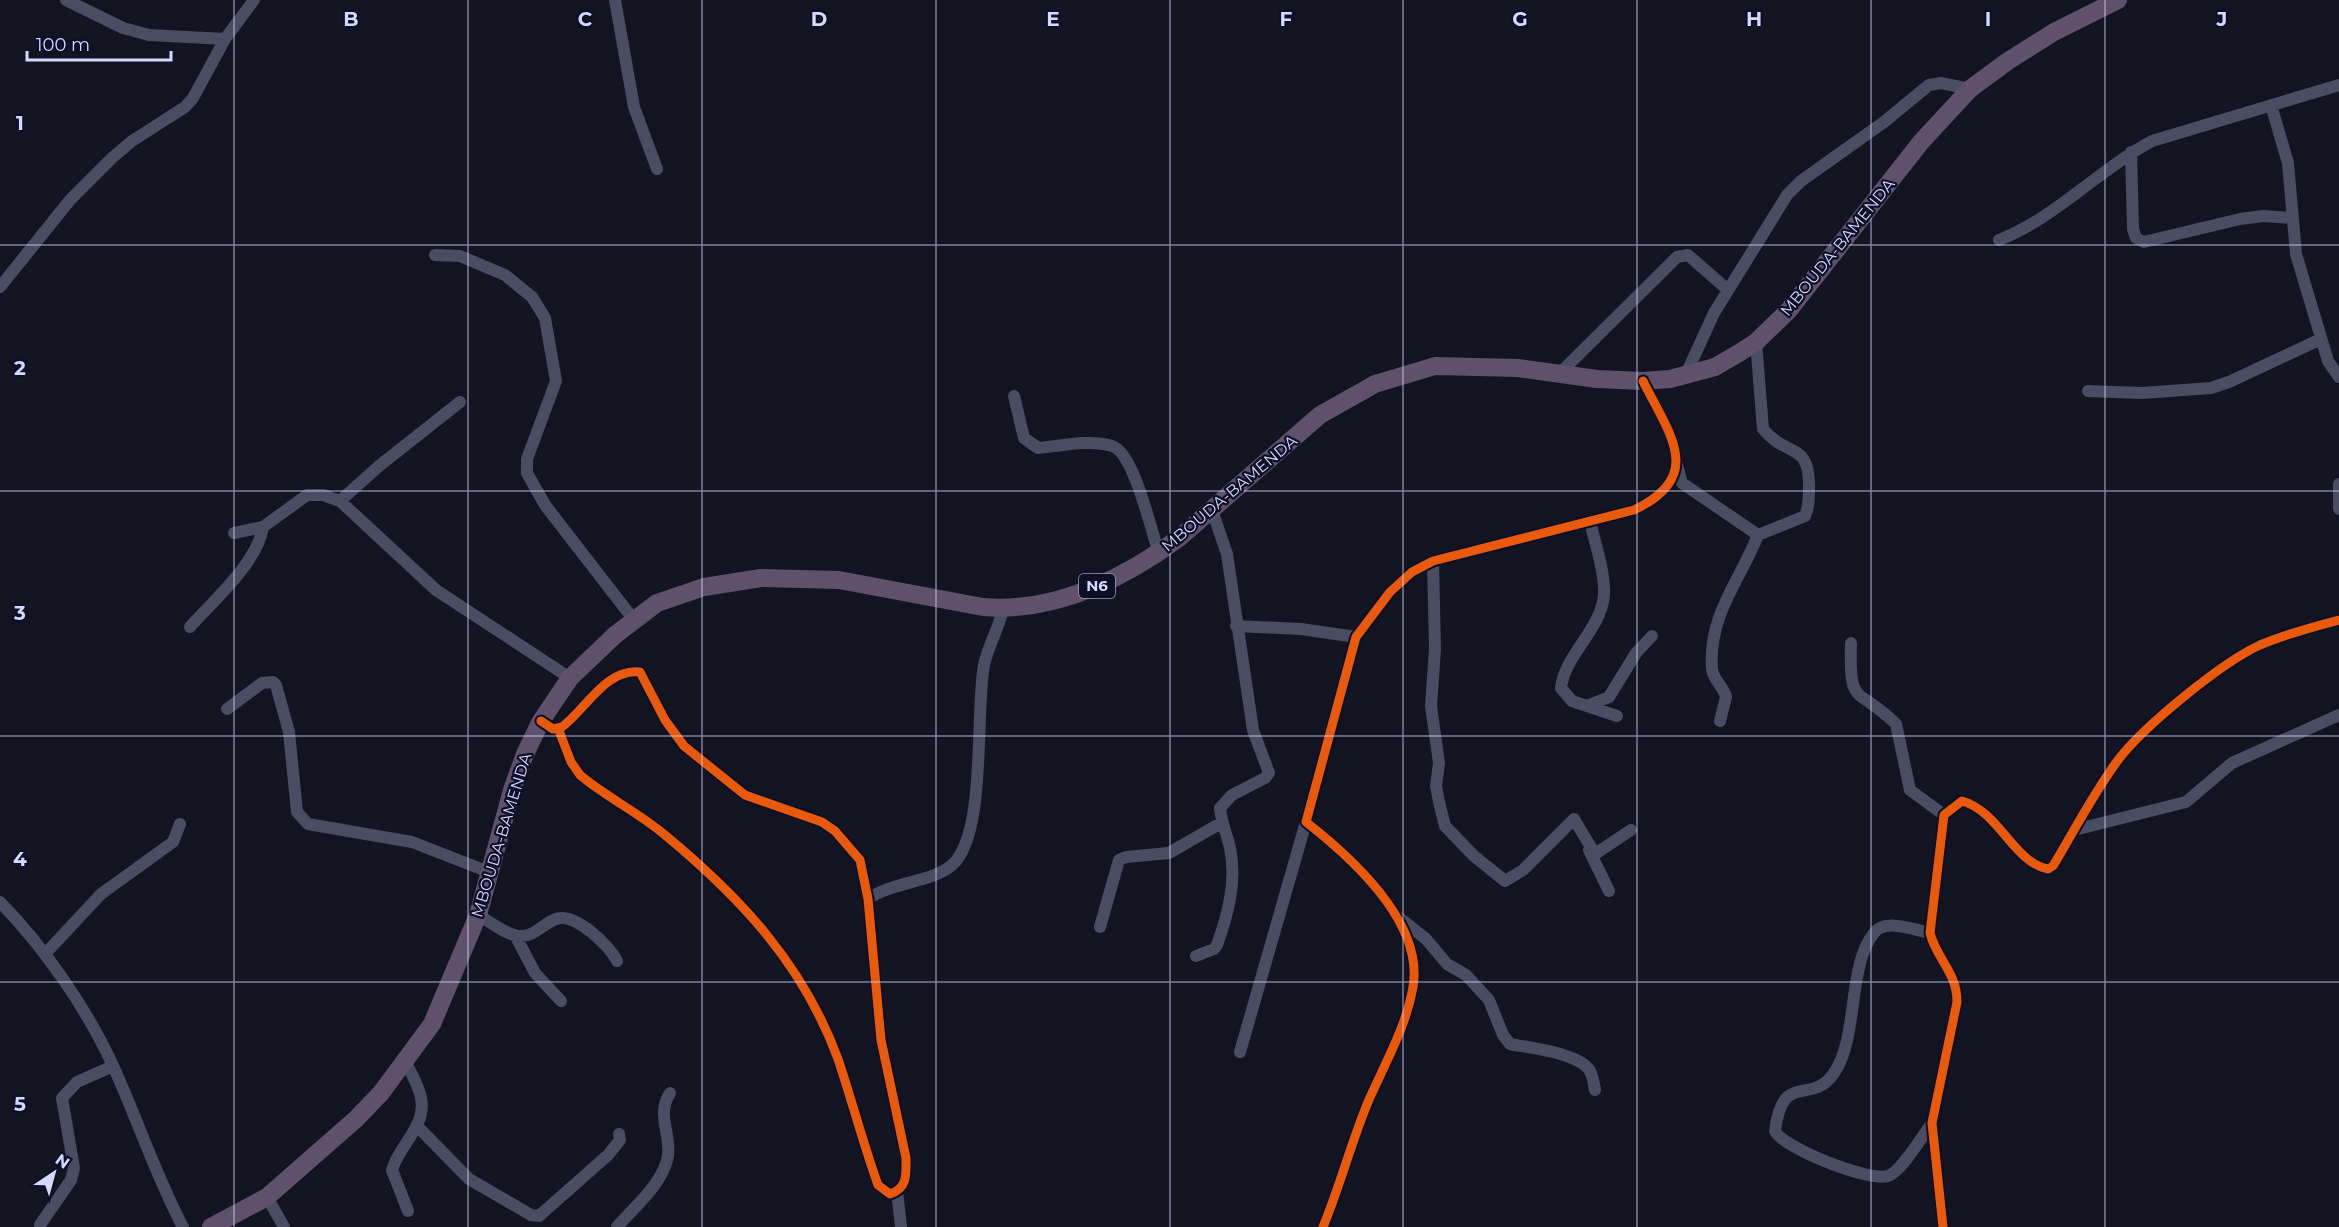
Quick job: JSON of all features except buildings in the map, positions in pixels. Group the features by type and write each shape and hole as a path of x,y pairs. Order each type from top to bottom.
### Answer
{"highway":[{"name":"MBOUDA-BAMENDA","path":"212,1227 267,1197 356,1119 381,1093 432,1024 478,915 512,790 540,721 570,678 615,635 657,603 704,587 761,578 839,580 928,599 1003,609 1048,604 1093,588 1159,553 1212,510 1320,415 1375,384 1436,366 1518,368 1597,379 1643,381 1670,379 1687,372 1715,367 1755,342 1789,310 1920,142 1970,89 2008,61 2054,32 2118,0"}],"street":[{"path":"66,0 123,28 149,35 225,39"},
{"path":"0,287 70,200 112,158 132,141 184,107 193,98 225,39 254,0"},
{"path":"615,0 634,107 657,170"},
{"path":"1687,372 1728,290 1774,212 1801,181 1865,136 1929,85 1941,83 1970,89"},
{"path":"1999,240 2046,217 2131,152 2152,141 2339,85"},
{"path":"2271,105 2288,163 2296,254 2328,361 2339,377"},
{"path":"2131,152 2133,229 2136,238 2144,242 2240,219 2263,216 2292,218"},
{"path":"435,255 460,256 505,275 532,297 545,318 556,381 527,459 527,473 545,505 634,620"},
{"path":"1559,374 1677,257 1688,255 1728,290"},
{"path":"2088,391 2142,393 2211,388 2321,339"},
{"path":"1720,721 1726,698 1712,670 1716,630 1726,597 1758,535 1805,516 1808,508 1810,468 1803,457 1770,437 1763,429 1755,342"},
{"path":"1643,381 1675,444 1682,483 1758,535"},
{"path":"1014,396 1024,438 1038,448 1094,442 1113,446 1122,452 1130,467 1159,553"},
{"path":"340,501 379,466 460,402"},
{"path":"1240,1052 1356,637 1390,592 1412,572 1433,561 1634,510 1651,502 1666,489 1677,465"},
{"path":"2338,502 2339,484"},
{"path":"234,532 263,527 308,495 323,495 340,501 436,590 570,678"},
{"path":"1196,956 1215,949 1229,910 1232,867 1230,848 1221,823 1220,807 1225,801 1265,778 1269,773 1253,730 1227,554 1212,510"},
{"path":"1590,521 1604,596 1600,610 1571,662 1565,667 1561,687 1572,701 1617,716"},
{"path":"190,627 247,562 261,542 263,527"},
{"path":"1433,561 1435,649 1432,724 1439,763 1436,786 1445,826 1474,856 1505,880 1523,870 1574,819"},
{"path":"868,899 885,888 946,869 959,857 975,813 984,662 1003,609"},
{"path":"1943,1227 1932,1123 1946,1043 1957,1002 1957,985 1934,949 1930,933 1944,814 1962,801 1975,805 2032,862 2048,870 2053,866 2119,759 2163,714 2228,665 2258,646 2288,634 2339,620"},
{"path":"1236,626 1301,629 1356,637"},
{"path":"1587,706 1609,697 1636,653 1652,636"},
{"path":"1851,643 1852,687 1857,694 1896,724 1910,790 1944,814"},
{"path":"540,721 553,729 558,728 570,721 606,684 615,678 640,672 671,730 684,746 744,795 811,818 835,831 861,860 868,899 881,1040 906,1158 904,1185 897,1191 890,1194 878,1185 837,1057 798,979 772,938 752,914 665,835 579,775 571,762 558,728"},
{"path":"227,709 262,683 273,682 276,685 289,732 297,812 308,824 412,842 489,873"},
{"path":"2074,830 2186,802 2200,793 2232,763 2339,715"},
{"path":"1574,819 1594,854 1631,830"},
{"path":"1574,819 1609,891"},
{"path":"1306,822 1327,839 1385,897 1396,915 1414,964 1407,1014 1367,1105 1323,1227"},
{"path":"1100,927 1119,860 1126,856 1169,853 1221,823"},
{"path":"45,954 101,894 173,842 180,824"},
{"path":"0,902 45,954 113,1066 162,1188 183,1227"},
{"path":"478,915 515,935 533,934 554,919 568,918 612,949 617,961"},
{"path":"1396,915 1426,939 1447,964 1466,975 1489,1000 1503,1035 1510,1044 1554,1053 1584,1064 1590,1072 1595,1090"},
{"path":"1930,933 1888,925 1873,933 1864,953 1839,1064 1824,1084 1793,1092 1786,1097 1780,1106 1775,1131 1785,1143 1869,1176 1881,1177 1894,1172 1932,1123"},
{"path":"515,935 535,973 561,1001"},
{"path":"404,1059 421,1095 422,1106 417,1126 392,1170 408,1211"},
{"path":"40,1225 70,1180 74,1168 62,1098 77,1082 113,1066"},
{"path":"617,1227 650,1191 668,1156 662,1109 670,1093"},
{"path":"417,1126 469,1179 531,1215 539,1216 617,1146 619,1134"},
{"path":"897,1191 901,1227"},
{"path":"267,1197 284,1227"}],"cycle path":[{"path":"1323,1227 1362,1117 1400,1032 1413,987 1413,963 1407,939 1396,916 1363,873 1306,822 1356,637 1390,592 1412,572 1433,561 1634,510 1656,497 1669,483 1675,468 1675,453 1671,436 1643,381"},
{"path":"1943,1227 1932,1123 1957,1002 1954,982 1930,933 1944,815 1962,801 1975,807 1997,825 2025,857 2036,865 2048,869 2053,866 2118,760 2164,713 2205,680 2260,645 2339,620"},
{"path":"541,721 553,729 562,727 607,683 628,672 640,672 665,720 684,746 745,795 822,822 835,831 860,860 868,899 881,1040 906,1158 905,1180 896,1191 890,1194 878,1185 838,1059 824,1025 788,963 744,909 693,859 655,827 580,775 571,762 558,728"}]}
